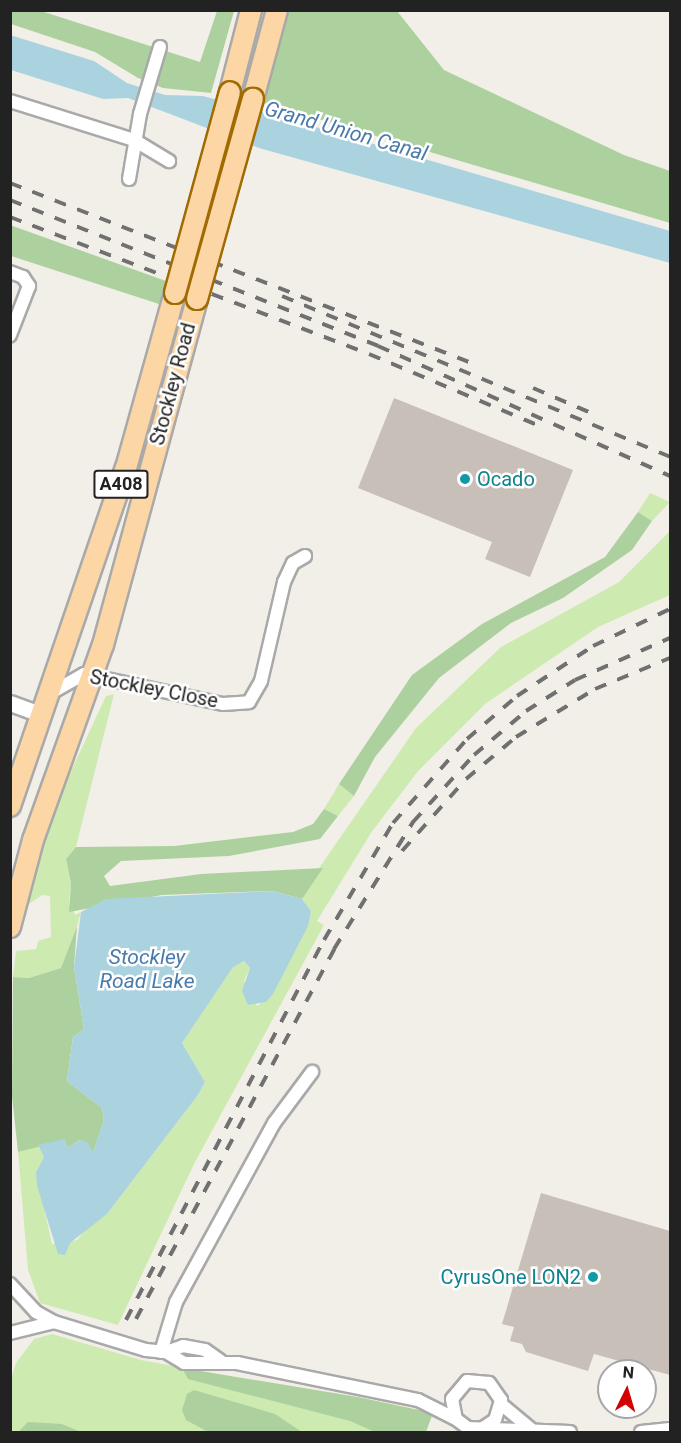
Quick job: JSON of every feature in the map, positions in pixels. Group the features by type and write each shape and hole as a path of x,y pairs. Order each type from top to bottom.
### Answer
{"main road":[{"name":"Stockley Road","path":"10,806 126,468 251,10"},
{"name":"Stockley Road","path":"10,927 30,849 94,675 277,10"}],"street":[{"path":"129,179 140,114 160,47"},
{"path":"10,101 134,140 169,161"},
{"path":"10,272 23,277 29,286 10,335"},
{"name":"Stockley Close","path":"48,694 79,675 94,675 223,704 249,702 261,681 284,582 293,563 305,556"},
{"path":"10,703 40,714"},
{"path":"164,1352 176,1302 274,1123 312,1072"},
{"path":"10,1284 29,1306 54,1322 164,1352 183,1346 205,1350 221,1361 418,1400 452,1399"},
{"path":"10,1333 54,1322"},
{"path":"456,1419 452,1399 460,1385 482,1380 494,1387 501,1404 533,1431"},
{"path":"418,1400 456,1419 468,1428 570,1432"},
{"path":"483,1428 495,1420 501,1404"},
{"path":"641,1432 670,1430"}],"green space":[{"path":"11,11 41,11 200,62 217,11 234,11 211,93 163,88 138,78 95,52 11,24"},
{"path":"286,11 397,11 444,70 624,155 670,171 670,223 261,102"},
{"path":"10,225 166,281 159,304 11,256"},
{"path":"650,493 670,502 652,521 638,512"},
{"path":"638,512 652,521 632,550 563,598 511,623 439,678 375,757 354,796 339,784 412,675 482,624 605,557"},
{"path":"670,531 670,595 598,627 485,704 418,771 371,833 317,921 324,925 194,1164 118,1325 40,1303 28,1270 18,1152 38,1145 44,1157 36,1172 52,1244 77,1240 95,1219 107,1214 198,1095 205,1082 182,1043 233,966 244,961 250,968 244,981 257,1006 273,994 311,911 302,899 308,884 416,728 501,647 619,582"},
{"path":"114,694 76,847 66,859 71,883 69,902 75,915 81,912 77,926 61,968 29,978 13,977 16,951 36,949 38,941 51,937 50,896 42,895 26,906 30,883 65,784 106,696"},
{"path":"339,784 354,796 338,816 324,809"},
{"path":"324,809 338,816 320,839 229,856 121,861 104,876 110,886 201,874 323,868 302,899 273,891 162,895 69,912 71,883 66,859 76,847 174,846 293,832 313,824"},
{"path":"77,926 74,967 84,1029 73,1037 67,1081 102,1108 104,1120 93,1153 80,1140 67,1148 65,1140 18,1152 12,1096 13,977 29,978 61,968"},
{"path":"52,1334 141,1360 212,1373 426,1432 11,1432 11,1379 16,1363 34,1339"},
{"path":"182,1368 358,1397 433,1413 426,1432 375,1432 350,1421 188,1379"},
{"path":"194,1390 275,1414 302,1432 208,1432 186,1420 182,1410 187,1394"},
{"path":"28,1422 62,1424 81,1432 18,1432"}],"water":[{"path":"10,35 94,61 127,83 165,95 203,96 285,118 670,231 670,263 259,148 128,98 103,99 11,70"},
{"name":"Stockley Road Lake","path":"273,891 302,899 311,911 308,926 273,994 266,1002 248,1005 242,991 250,968 244,961 233,967 182,1043 205,1082 198,1095 107,1214 70,1243 65,1255 58,1254 37,1186 36,1172 44,1157 38,1145 65,1139 67,1148 80,1140 87,1142 93,1152 104,1120 102,1108 67,1081 73,1037 84,1029 74,967 81,912 106,899"}],"building":[{"name":"Ocado","path":"394,398 573,470 530,577 485,559 492,542 358,488"},
{"name":"CyrusOne LON2","path":"541,1193 670,1231 670,1375 657,1371 657,1359 612,1359 594,1354 588,1371 526,1352 522,1344 510,1341 514,1327 502,1324"}],"railway":[{"path":"10,183 469,362"},
{"path":"10,200 378,346 670,476"},
{"path":"10,217 369,354 544,428"},
{"path":"282,296 670,457"},
{"path":"533,388 591,413"},
{"path":"126,1320 324,940 393,823 467,739 517,696 593,646 670,609"},
{"path":"136,1319 334,949 413,822 474,755 526,711 575,680 670,638"},
{"path":"402,851 466,779 516,737 595,689 670,658"}],"place":[{"name":"Ocado","path":"465,479"},
{"name":"CyrusOne LON2","path":"593,1277"}],"water label":[{"name":"Grand Union Canal","path":"346,131"}]}
